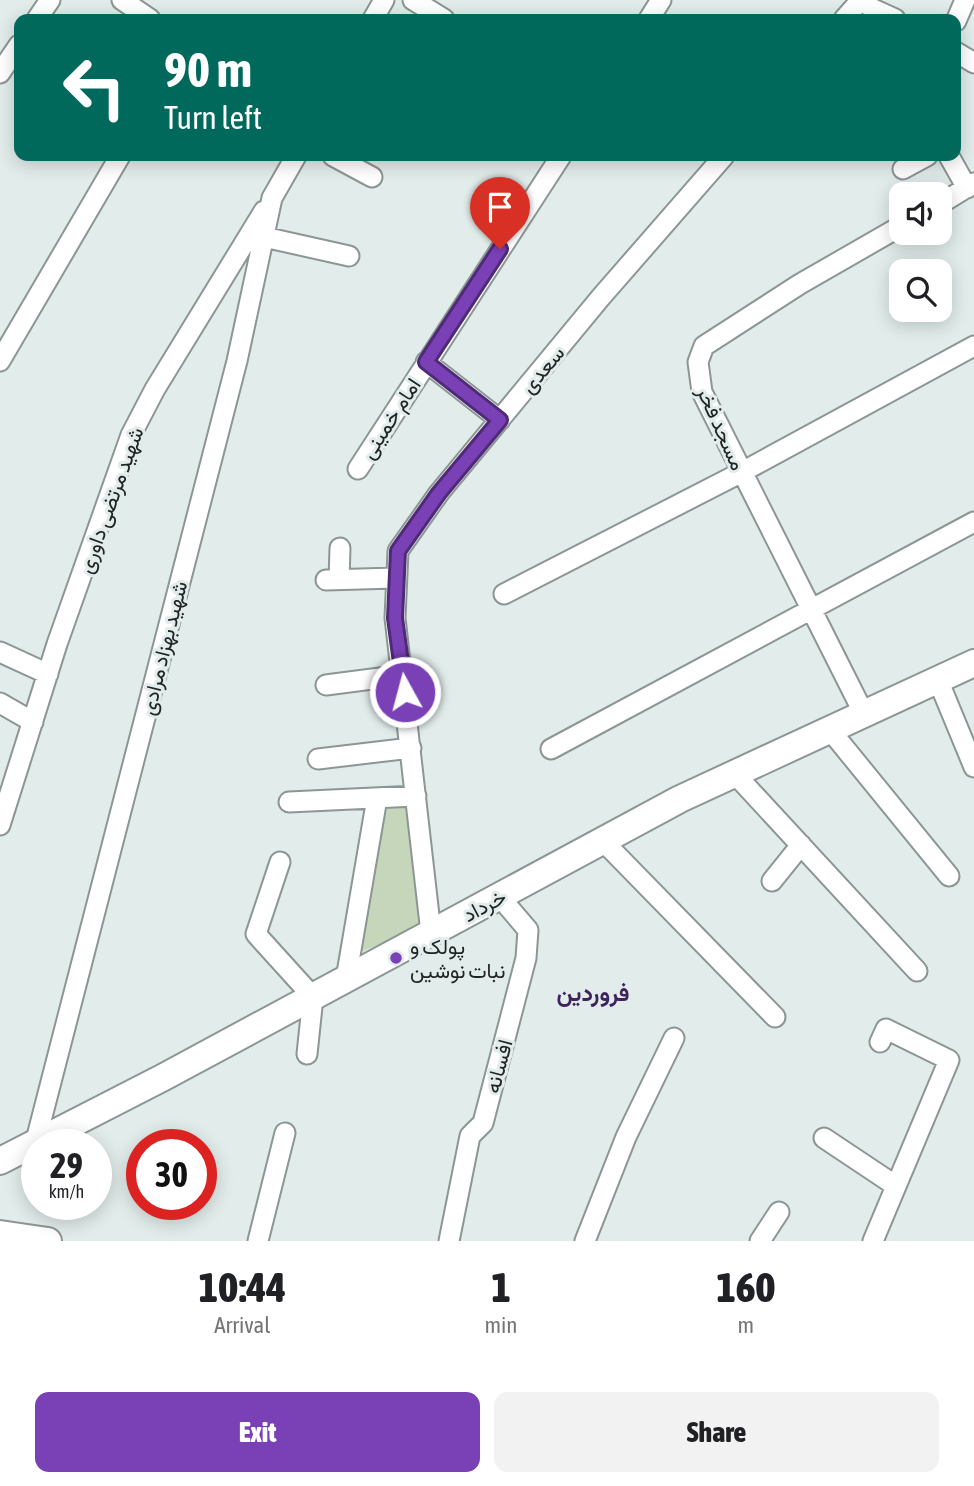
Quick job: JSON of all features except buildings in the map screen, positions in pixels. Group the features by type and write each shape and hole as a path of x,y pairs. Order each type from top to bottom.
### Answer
{"main road":[{"name":"خرداد","path":"63,1129 680,799 974,663"},
{"name":"خرداد","path":"0,1161 21,1151"},
{"path":"0,1234 48,1241"}],"street":[{"path":"122,0 143,14"},
{"path":"413,0 436,14"},
{"path":"848,14 861,0"},
{"path":"866,0 871,8 884,14"},
{"path":"0,73 14,52"},
{"path":"0,361 117,161"},
{"name":"شهید بهزاد مرادی","path":"39,1129 214,454 272,198 293,161"},
{"path":"342,161 372,177"},
{"name":"امام خمینی","path":"358,469 558,161"},
{"name":"سعدی","path":"431,933 395,618 398,551 439,493 601,297 720,161"},
{"path":"903,169 918,161"},
{"path":"952,161 970,186 952,197"},
{"name":"شهید مرتضی داوری","path":"0,825 48,674 131,435 155,389 272,198"},
{"name":"مسجد فخر","path":"864,714 702,393 698,362 704,346 800,284 889,233"},
{"path":"264,237 349,256"},
{"path":"505,594 742,472 974,346"},
{"path":"426,362 500,420"},
{"path":"551,749 974,522"},
{"path":"340,548 332,580 395,578"},
{"path":"0,652 48,674"},
{"path":"326,685 403,676"},
{"path":"938,680 974,767"},
{"path":"0,704 33,722"},
{"path":"830,730 949,876"},
{"path":"318,759 411,748"},
{"path":"735,774 917,971"},
{"path":"289,802 416,796"},
{"path":"346,979 377,798"},
{"path":"603,841 775,1017"},
{"path":"772,881 801,845"},
{"path":"280,862 257,934 313,997 307,1054"},
{"name":"افسانه","path":"449,1241 470,1136 483,1123 526,958 528,930 499,896"},
{"path":"873,1241 949,1060 887,1029 880,1042"},
{"path":"585,1241 626,1137 674,1038"},
{"path":"258,1241 285,1133"},
{"path":"824,1138 896,1186"},
{"path":"760,1241 779,1212"}],"green space":[{"path":"410,807 420,928 358,953 382,809"}],"place":[{"name":"پولک و نبات نوشین","path":"396,958"}],"district":[{"name":"فروردین","path":"593,993"}],"route":[{"path":"405,692 395,618 398,551 439,493 500,420 426,362 500,249"}]}
